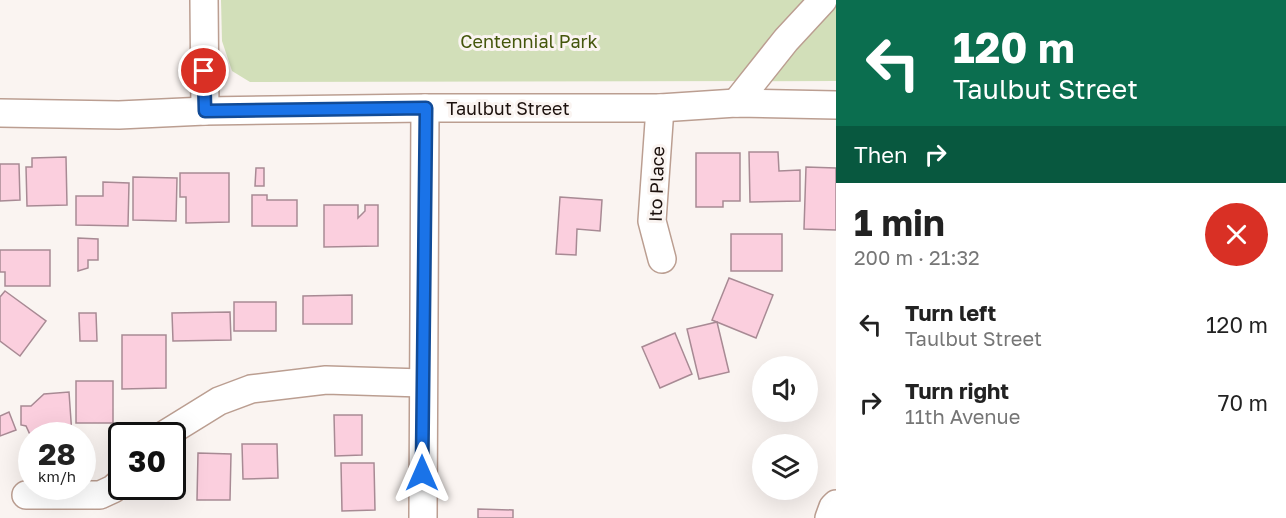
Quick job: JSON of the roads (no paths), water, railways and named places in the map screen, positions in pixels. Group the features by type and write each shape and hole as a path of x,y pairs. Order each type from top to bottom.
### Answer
{"street":[{"path":"204,0 205,111"},
{"path":"736,103 786,40 823,0"},
{"name":"Taulbut Street","path":"0,113 118,115 205,111 426,108 660,108 736,103 836,105"},
{"path":"423,518 422,383 426,108"},
{"name":"Ito Place","path":"660,108 652,221 662,259"},
{"path":"185,422 219,401 251,388 326,380 422,383"},
{"path":"829,518 836,504"}],"park label":[{"name":"Centennial Park","path":"529,41"}]}
